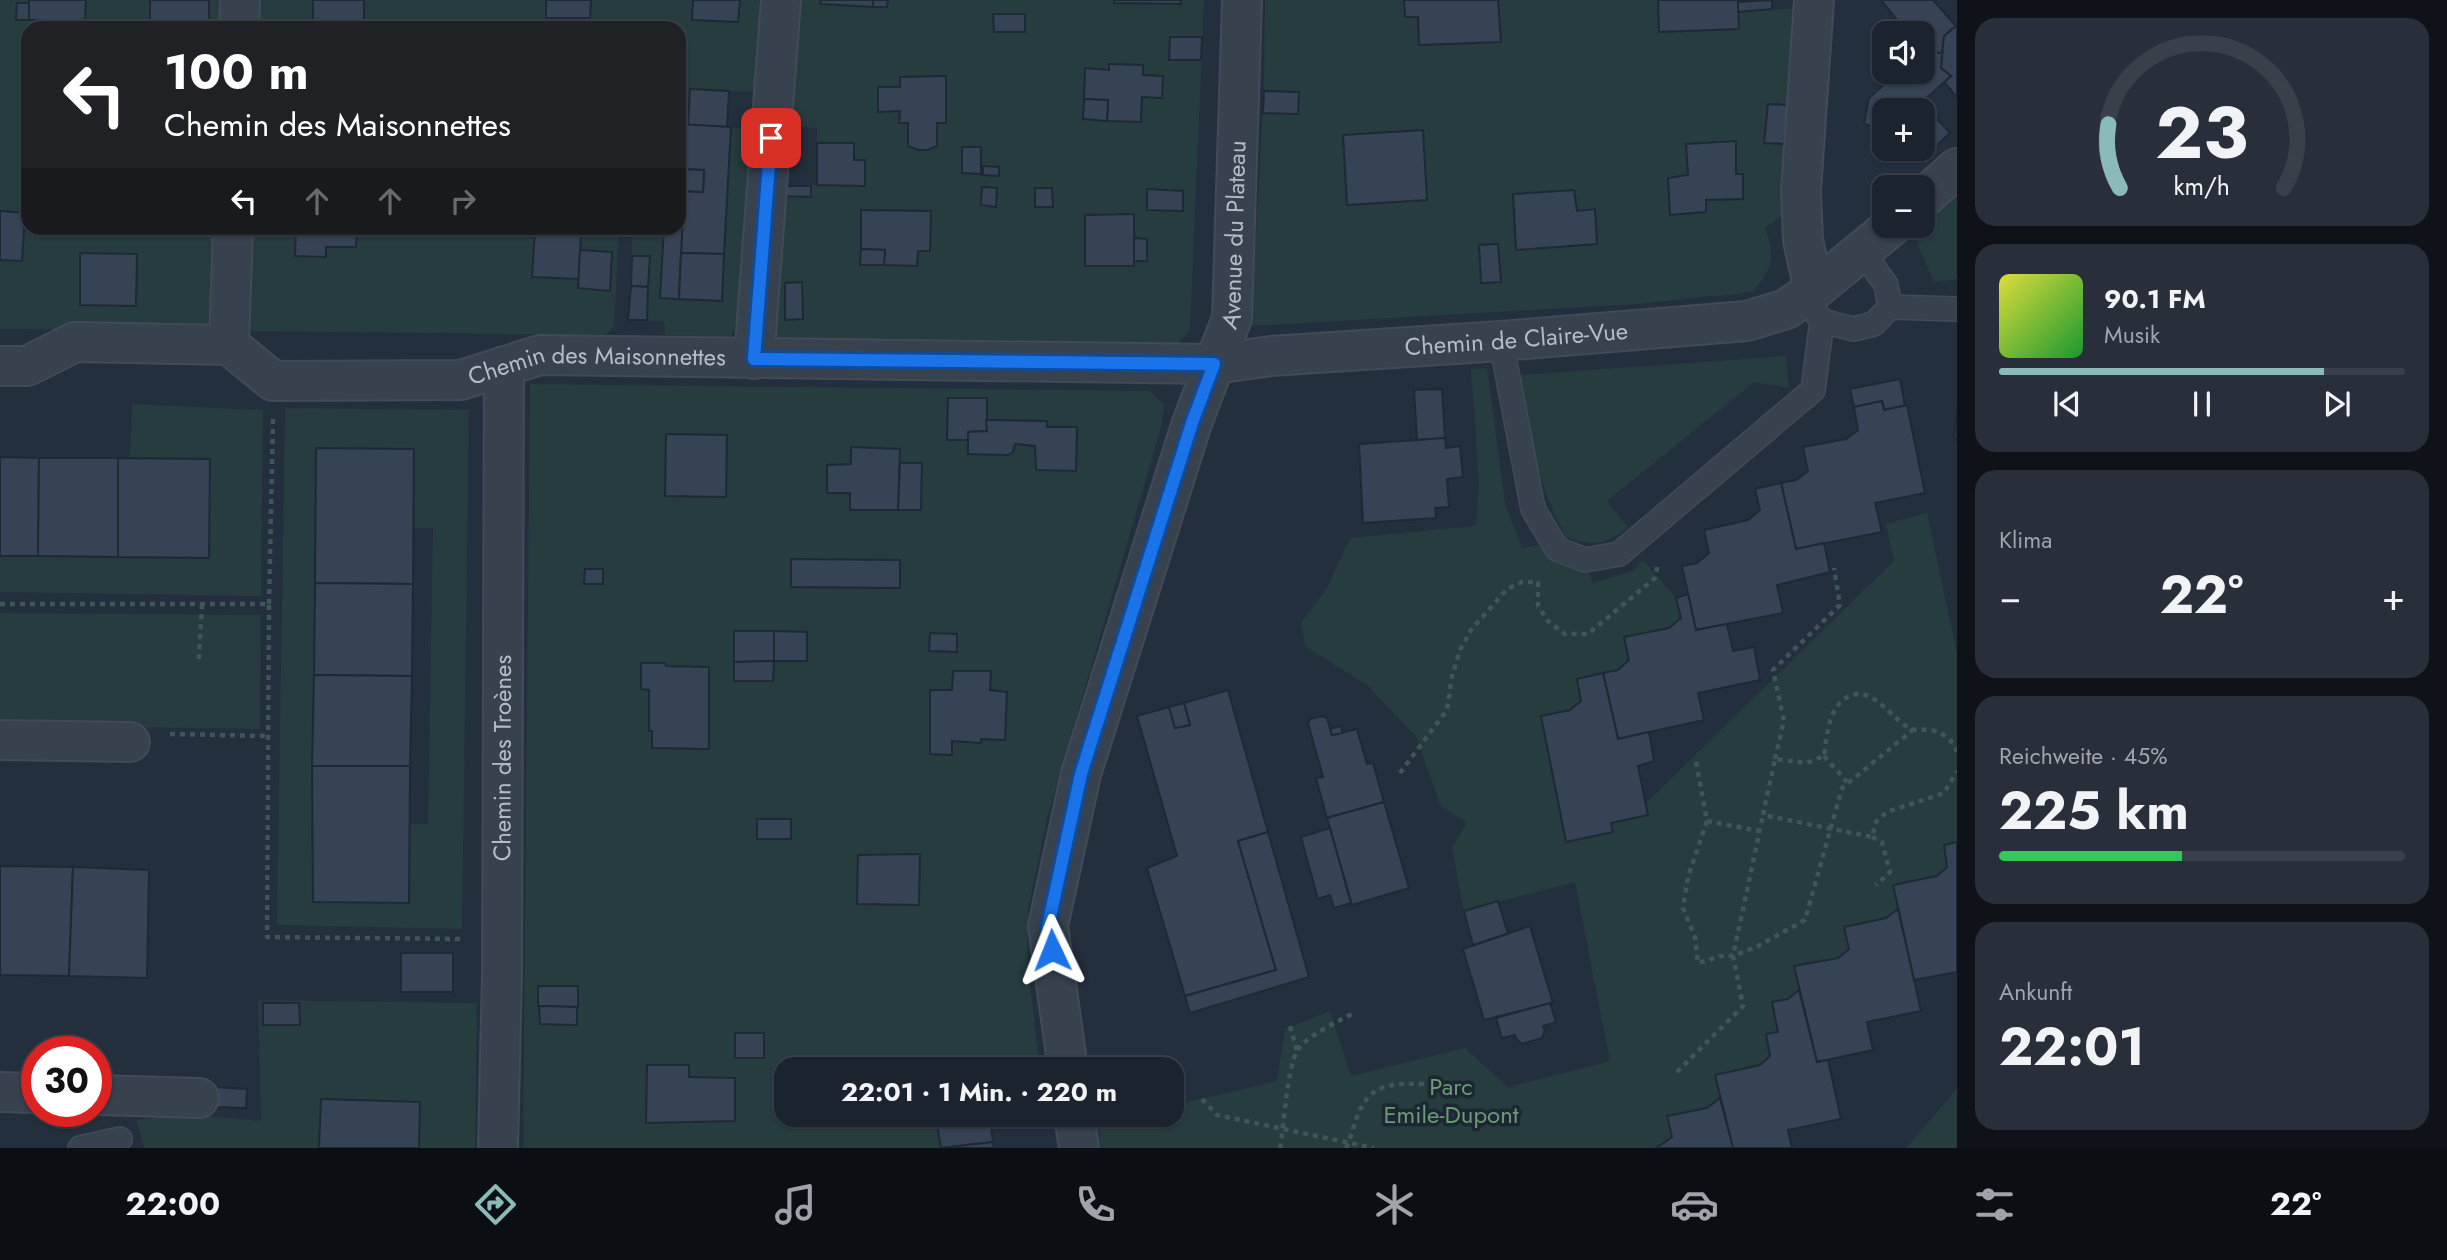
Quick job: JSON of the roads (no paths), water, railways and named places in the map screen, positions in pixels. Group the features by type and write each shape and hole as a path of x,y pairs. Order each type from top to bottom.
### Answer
{"street":[{"path":"239,21 240,0"},
{"path":"754,359 781,0"},
{"name":"Avenue du Plateau","path":"1066,1057 1048,926 1081,774 1192,423 1232,318 1242,0"},
{"path":"1814,0 1801,191 1803,240 1818,305"},
{"path":"1935,187 1957,168"},
{"path":"0,366 27,366 75,342 229,345 233,235"},
{"path":"1863,252 1879,238"},
{"name":"Chemin de Claire-Vue","path":"1214,364 1271,356 1747,321 1786,309 1818,305 1863,252"},
{"name":"Chemin des Maisonnettes","path":"229,345 273,381 461,380 540,355 1214,364"},
{"name":"Chemin des Troènes","path":"498,1148 502,940 504,366"},
{"path":"0,740 130,742"},
{"path":"0,1092 21,1093"},
{"path":"112,1095 199,1098"},
{"path":"1076,1127 1079,1148"}],"lane":[{"path":"1863,252 1886,285 1890,307"},
{"path":"1818,305 1853,329 1874,324 1890,307 1957,309"},
{"path":"1502,341 1533,509 1557,549 1586,560 1619,554 1813,390 1818,305"},
{"path":"80,1148 120,1139"}],"park label":[{"name":"Parc Emile-Dupont","path":"1451,1101"}]}
